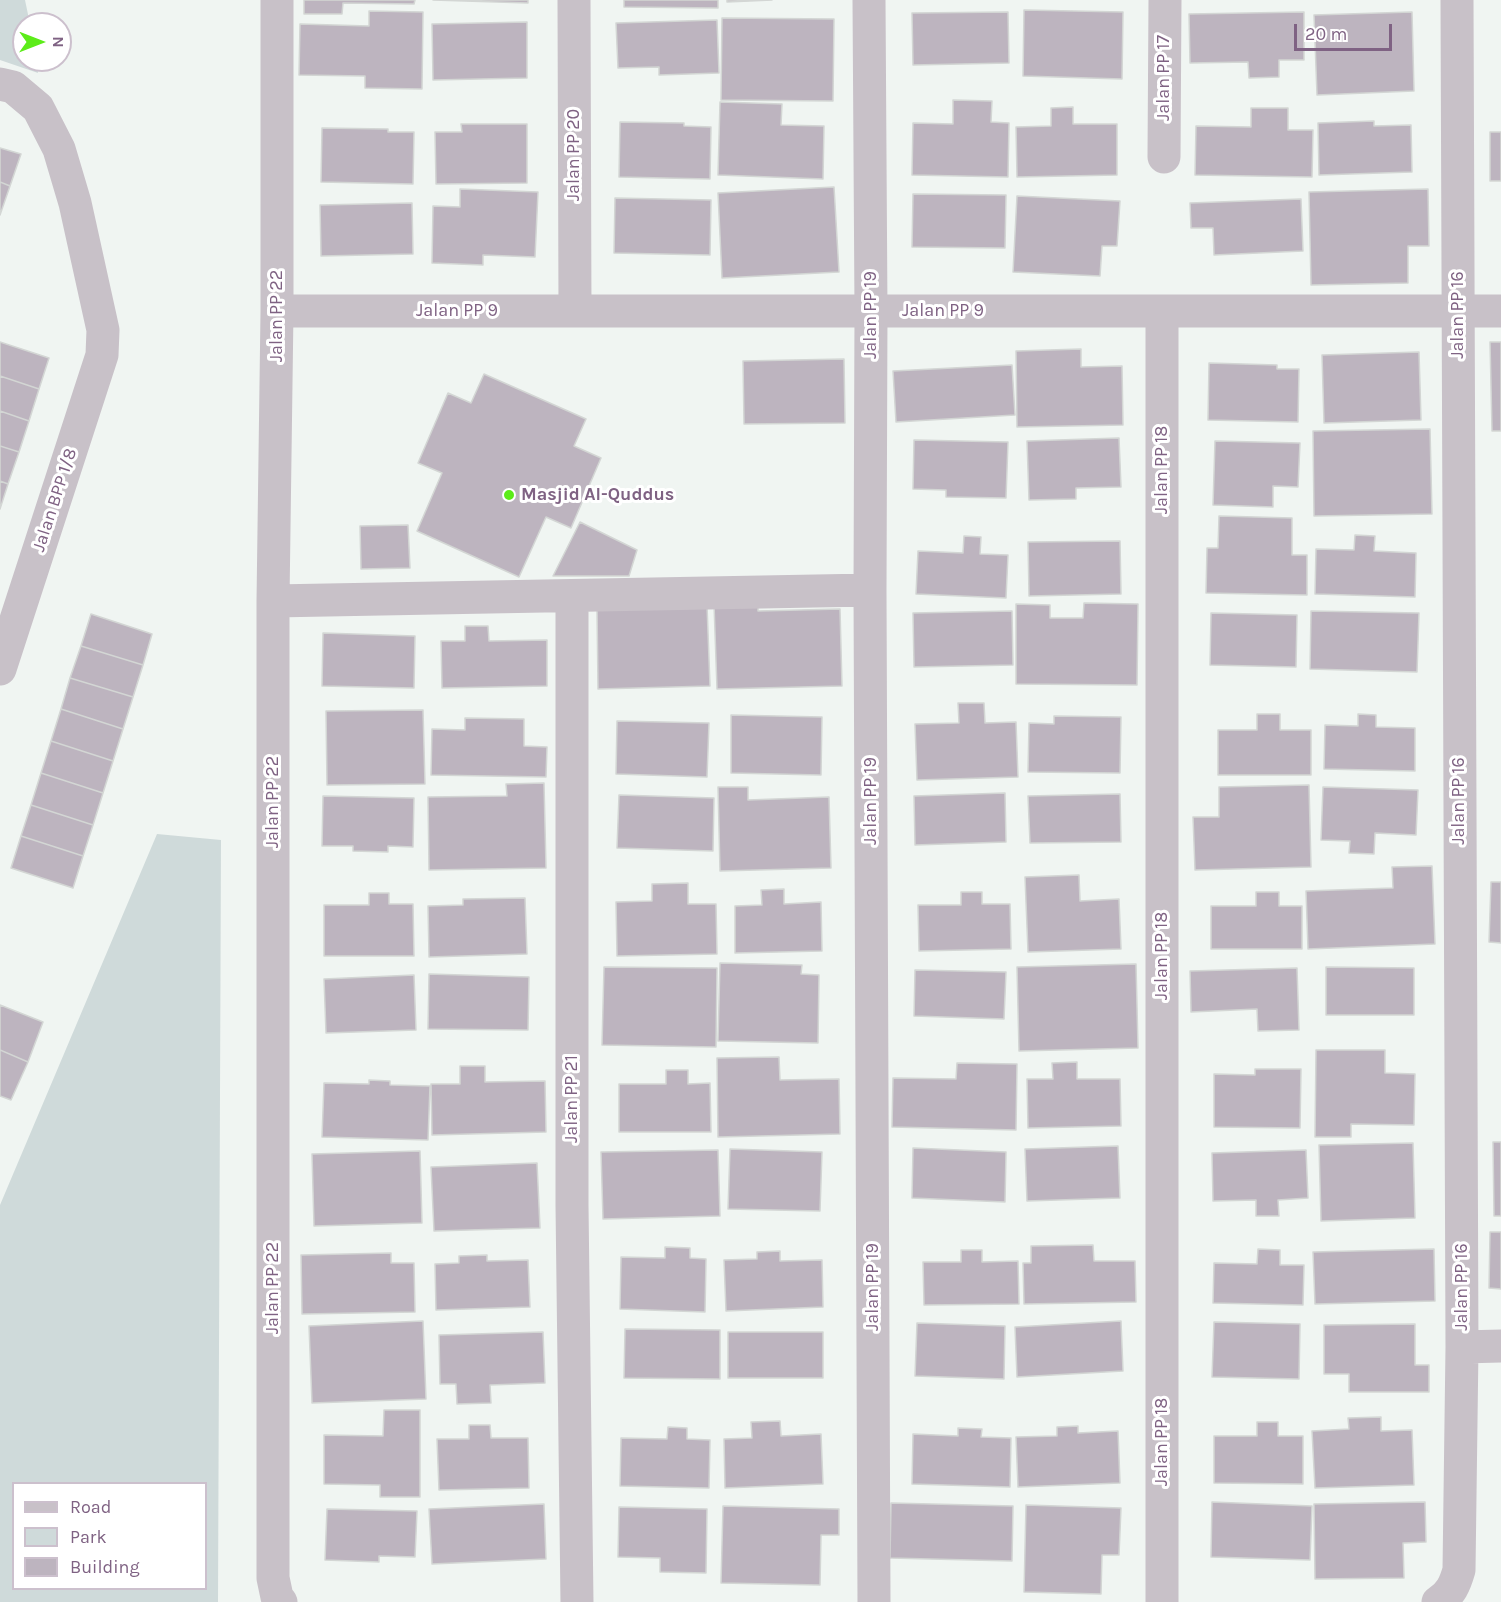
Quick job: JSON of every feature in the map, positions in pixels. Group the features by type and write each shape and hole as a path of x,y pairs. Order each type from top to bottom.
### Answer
{"street":[{"name":"Jalan PP 22","path":"277,0 277,311 273,600 273,1578 280,1602"},
{"name":"Jalan PP 20","path":"574,0 575,311"},
{"name":"Jalan PP 19","path":"869,0 872,311 870,590 874,1602"},
{"name":"Jalan PP 17","path":"1164,157 1165,0"},
{"name":"Jalan PP 16","path":"1442,1600 1454,1586 1459,1570 1462,1347 1457,0"},
{"name":"Jalan BPP 1/8","path":"0,84 12,87 38,108 59,148 75,204 103,330 102,355 0,669"},
{"name":"Jalan PP 9","path":"277,311 1501,311"},
{"name":"Jalan PP 18","path":"1162,311 1162,1602"},
{"path":"273,600 870,590"},
{"name":"Jalan PP 21","path":"572,596 572,1205 577,1602"},
{"path":"1462,1347 1501,1346"}],"green space":[{"path":"0,0 25,0 28,12 12,12 12,64 0,60"},
{"path":"157,834 221,840 218,1602 0,1602 0,1205"}],"building":[{"path":"304,0 415,0 414,4 343,3 342,14 304,14"},
{"path":"433,0 528,0 528,3"},
{"path":"624,0 718,0 718,8 624,7"},
{"path":"727,0 772,0 727,2"},
{"path":"1024,10 1123,12 1122,79 1023,76"},
{"path":"369,11 423,12 422,89 365,88 365,76 299,75 300,24 369,26"},
{"path":"1008,12 1009,63 913,65 912,13"},
{"path":"1304,12 1304,60 1279,60 1279,77 1249,78 1248,62 1190,63 1189,14"},
{"path":"1412,12 1414,91 1317,95 1314,15"},
{"path":"722,18 834,19 833,101 721,100"},
{"path":"717,20 719,73 659,75 659,67 618,68 616,23"},
{"path":"527,22 527,78 433,80 432,24"},
{"path":"953,100 992,101 991,122 1009,123 1008,177 912,175 913,123 953,124"},
{"path":"720,102 782,104 781,125 824,126 823,179 718,175"},
{"path":"1073,107 1073,124 1117,124 1117,175 1017,177 1016,127 1051,126 1051,108"},
{"path":"1251,108 1288,108 1288,130 1313,130 1312,177 1195,175 1196,126 1251,127"},
{"path":"1374,121 1374,126 1411,125 1412,172 1319,175 1318,123"},
{"path":"620,122 684,123 684,126 711,127 710,179 619,177"},
{"path":"461,124 527,124 527,183 436,184 435,132 462,132"},
{"path":"322,128 388,129 388,132 414,132 413,184 321,182"},
{"path":"1490,132 1501,132 1501,181 1490,181"},
{"path":"0,148 21,154 10,186 0,182"},
{"path":"0,182 10,186 0,215"},
{"path":"834,187 839,272 722,278 718,193"},
{"path":"460,189 538,192 535,257 483,255 483,265 432,263 433,206 460,207"},
{"path":"1428,189 1429,246 1408,246 1408,283 1311,285 1309,192"},
{"path":"913,194 1006,195 1005,248 912,247"},
{"path":"1017,196 1120,201 1117,246 1102,246 1100,276 1013,272"},
{"path":"615,198 711,200 710,255 614,253"},
{"path":"1301,199 1303,251 1214,255 1213,228 1191,228 1190,203"},
{"path":"412,203 413,254 321,256 320,205"},
{"path":"0,342 49,358 39,389 0,376"},
{"path":"1490,342 1501,342 1501,431 1492,431"},
{"path":"1081,349 1081,367 1122,366 1123,425 1017,427 1016,351"},
{"path":"1419,352 1421,420 1324,423 1322,355"},
{"path":"844,359 845,423 744,424 743,361"},
{"path":"1209,363 1277,365 1277,369 1299,369 1298,422 1208,420"},
{"path":"1012,365 1015,415 896,422 893,371"},
{"name":"Masjid Al-Quddus","path":"484,374 586,419 574,446 601,458 571,528 546,517 519,577 417,531 442,473 418,463 448,393 471,403"},
{"path":"0,376 39,389 29,421 0,411"},
{"path":"0,411 29,421 19,452 0,446"},
{"path":"1430,429 1432,514 1314,516 1313,431"},
{"path":"1119,438 1121,487 1076,488 1076,499 1029,500 1027,441"},
{"path":"914,440 1008,442 1006,498 946,497 946,490 913,489"},
{"path":"1215,441 1300,443 1298,487 1273,486 1273,507 1213,505"},
{"path":"0,446 19,452 8,484 0,481"},
{"path":"0,481 8,484 0,509"},
{"path":"1219,516 1292,518 1292,555 1307,555 1307,595 1206,593 1207,548 1218,548"},
{"path":"580,522 637,550 629,576 553,576"},
{"path":"408,525 410,568 361,569 360,526"},
{"path":"1355,535 1375,536 1374,551 1416,553 1415,597 1315,594 1316,549 1354,550"},
{"path":"964,536 981,537 980,554 1008,555 1006,598 916,594 918,551 963,553"},
{"path":"1120,541 1121,594 1029,596 1028,542"},
{"path":"758,602 758,611 840,609 842,686 717,689 714,604"},
{"path":"1084,603 1138,604 1137,685 1016,684 1016,604 1050,605 1050,618 1083,618"},
{"path":"707,605 710,686 598,689 597,608"},
{"path":"1012,611 1013,665 914,667 913,613"},
{"path":"1311,611 1419,613 1417,672 1310,669"},
{"path":"1211,613 1297,615 1296,667 1210,665"},
{"path":"91,614 152,634 143,665 81,646"},
{"path":"465,626 488,626 489,641 547,640 547,686 442,688 441,641 465,641"},
{"path":"323,633 415,636 414,688 322,686"},
{"path":"81,646 143,665 133,697 70,678"},
{"path":"70,678 133,697 123,729 61,709"},
{"path":"958,703 984,703 985,723 1016,722 1018,777 917,780 915,724 959,723"},
{"path":"61,709 123,729 113,761 51,741"},
{"path":"423,710 425,784 327,785 326,711"},
{"path":"1257,714 1280,714 1280,730 1311,730 1311,775 1218,775 1218,730 1257,730"},
{"path":"1358,714 1376,715 1376,727 1415,728 1415,771 1324,769 1325,725 1358,726"},
{"path":"731,715 822,717 821,775 731,773"},
{"path":"1054,716 1121,717 1120,773 1028,772 1029,723 1054,724"},
{"path":"465,718 524,719 524,746 547,747 546,777 431,775 432,729 465,730"},
{"path":"617,721 709,723 707,777 616,774"},
{"path":"51,741 113,761 103,793 41,773"},
{"path":"41,773 103,793 93,825 31,805"},
{"path":"544,783 546,868 429,870 428,797 507,796 506,784"},
{"path":"1309,785 1311,867 1195,870 1193,817 1219,817 1219,787"},
{"path":"718,787 748,787 748,800 829,797 831,868 720,871"},
{"path":"1323,787 1418,790 1416,835 1375,833 1374,854 1349,853 1350,841 1321,840"},
{"path":"1005,793 1006,842 915,845 914,796"},
{"path":"1120,794 1121,842 1030,843 1028,796"},
{"path":"619,795 714,798 713,851 617,848"},
{"path":"323,796 414,798 413,847 388,846 388,852 353,851 353,846 322,846"},
{"path":"31,805 93,825 83,856 21,836"},
{"path":"21,836 83,856 73,888 11,868"},
{"path":"1432,866 1435,944 1308,949 1306,891 1393,888 1392,867"},
{"path":"1079,875 1080,901 1119,899 1121,949 1028,952 1025,877"},
{"path":"1491,882 1501,882 1501,943 1489,942"},
{"path":"688,883 688,904 716,904 717,954 617,956 616,902 652,901 652,884"},
{"path":"784,889 784,904 821,902 822,951 735,953 735,906 762,905 761,890"},
{"path":"961,892 982,892 982,904 1010,904 1011,949 919,951 918,905 961,905"},
{"path":"1256,892 1279,892 1279,906 1302,906 1302,949 1211,949 1211,906 1256,906"},
{"path":"369,893 389,893 389,904 413,904 414,956 324,956 324,905 369,905"},
{"path":"525,898 527,954 429,957 428,906 463,905 463,899"},
{"path":"720,963 802,965 801,974 819,975 818,1043 718,1041"},
{"path":"1136,964 1138,1048 1019,1051 1017,967"},
{"path":"604,967 717,968 716,1047 602,1045"},
{"path":"1326,967 1414,968 1414,1015 1326,1015"},
{"path":"1297,968 1299,1030 1258,1031 1257,1009 1191,1012 1190,971"},
{"path":"915,970 1006,972 1004,1019 914,1016"},
{"path":"429,974 529,977 528,1030 428,1029"},
{"path":"414,975 416,1030 326,1033 324,979"},
{"path":"0,1005 43,1022 28,1062 0,1050"},
{"path":"0,1050 28,1062 11,1100 0,1096"},
{"path":"1316,1050 1385,1050 1385,1073 1415,1074 1414,1125 1351,1124 1351,1137 1315,1137"},
{"path":"779,1057 780,1080 839,1079 840,1134 718,1137 717,1058"},
{"path":"1077,1062 1077,1079 1120,1079 1121,1126 1028,1128 1027,1079 1053,1079 1052,1063"},
{"path":"957,1063 1017,1064 1016,1130 892,1127 893,1078 956,1079"},
{"path":"460,1066 485,1066 485,1082 545,1081 546,1132 432,1135 431,1084 460,1084"},
{"path":"1255,1069 1301,1069 1300,1128 1214,1127 1214,1074 1255,1075"},
{"path":"666,1070 688,1070 688,1084 710,1083 711,1132 619,1132 619,1084 666,1084"},
{"path":"369,1080 390,1081 390,1085 430,1086 428,1140 322,1137 324,1083 369,1084"},
{"path":"1493,1142 1501,1142 1501,1216 1494,1216"},
{"path":"1413,1143 1415,1218 1321,1221 1319,1145"},
{"path":"1118,1146 1120,1198 1027,1201 1025,1149"},
{"path":"913,1148 1006,1152 1005,1202 912,1198"},
{"path":"730,1149 822,1152 820,1211 728,1209"},
{"path":"718,1150 720,1216 603,1219 601,1152"},
{"path":"1306,1150 1308,1198 1278,1200 1279,1216 1256,1216 1256,1200 1213,1201 1212,1153"},
{"path":"420,1151 422,1223 314,1226 312,1154"},
{"path":"537,1163 540,1228 434,1231 431,1167"},
{"path":"1490,1232 1501,1232 1501,1289 1489,1288"},
{"path":"1093,1245 1094,1261 1135,1261 1136,1302 1024,1304 1023,1263 1031,1263 1031,1246"},
{"path":"665,1247 690,1248 690,1258 706,1259 705,1312 620,1309 621,1257 665,1258"},
{"path":"1258,1249 1280,1250 1280,1265 1304,1265 1303,1305 1213,1303 1214,1263 1257,1264"},
{"path":"1434,1249 1435,1301 1315,1304 1313,1252"},
{"path":"961,1250 982,1250 982,1262 1018,1261 1019,1304 924,1305 923,1262 961,1262"},
{"path":"780,1251 780,1261 822,1260 823,1307 726,1311 724,1260 757,1259 757,1252"},
{"path":"391,1253 391,1263 414,1263 415,1312 302,1314 301,1255"},
{"path":"487,1255 487,1261 528,1260 530,1307 436,1310 435,1264 459,1263 459,1256"},
{"path":"423,1321 426,1399 312,1403 309,1326"},
{"path":"1121,1321 1123,1371 1017,1377 1015,1327"},
{"path":"1214,1322 1300,1324 1299,1379 1212,1377"},
{"path":"917,1323 1005,1326 1004,1379 915,1376"},
{"path":"1415,1324 1415,1365 1429,1365 1429,1392 1349,1392 1349,1374 1324,1374 1324,1325"},
{"path":"625,1329 720,1330 720,1379 624,1378"},
{"path":"543,1332 545,1383 490,1385 491,1403 457,1404 456,1384 440,1384 439,1335"},
{"path":"728,1332 823,1332 823,1378 728,1378"},
{"path":"384,1410 420,1410 420,1497 380,1497 380,1485 324,1484 324,1435 383,1436"},
{"path":"1381,1417 1381,1431 1412,1430 1414,1485 1315,1488 1312,1431 1349,1429 1348,1418"},
{"path":"780,1421 781,1436 821,1434 823,1484 725,1488 724,1439 752,1438 751,1422"},
{"path":"1257,1422 1278,1422 1278,1436 1303,1436 1303,1484 1214,1483 1214,1436 1257,1436"},
{"path":"469,1425 490,1425 491,1438 528,1438 529,1488 439,1490 437,1439 469,1439"},
{"path":"1078,1426 1078,1433 1118,1431 1120,1483 1018,1487 1016,1437 1057,1436 1057,1427"},
{"path":"668,1427 687,1428 687,1439 710,1440 709,1488 620,1486 621,1438 667,1439"},
{"path":"958,1428 982,1429 981,1437 1011,1438 1010,1487 912,1484 913,1434 958,1436"},
{"path":"1212,1502 1312,1506 1310,1560 1211,1557"},
{"path":"1425,1502 1426,1542 1403,1543 1404,1578 1315,1579 1314,1504"},
{"path":"891,1503 1013,1506 1012,1561 890,1558"},
{"path":"544,1504 546,1559 432,1564 429,1509"},
{"path":"1026,1505 1121,1508 1119,1555 1102,1555 1101,1594 1024,1592"},
{"path":"723,1506 839,1509 839,1535 821,1535 820,1585 721,1583"},
{"path":"619,1507 707,1509 706,1573 660,1572 660,1558 618,1557"},
{"path":"327,1509 417,1511 415,1557 379,1556 379,1562 325,1560"}],"place":[{"name":"Masjid Al-Quddus","path":"509,495"}]}
